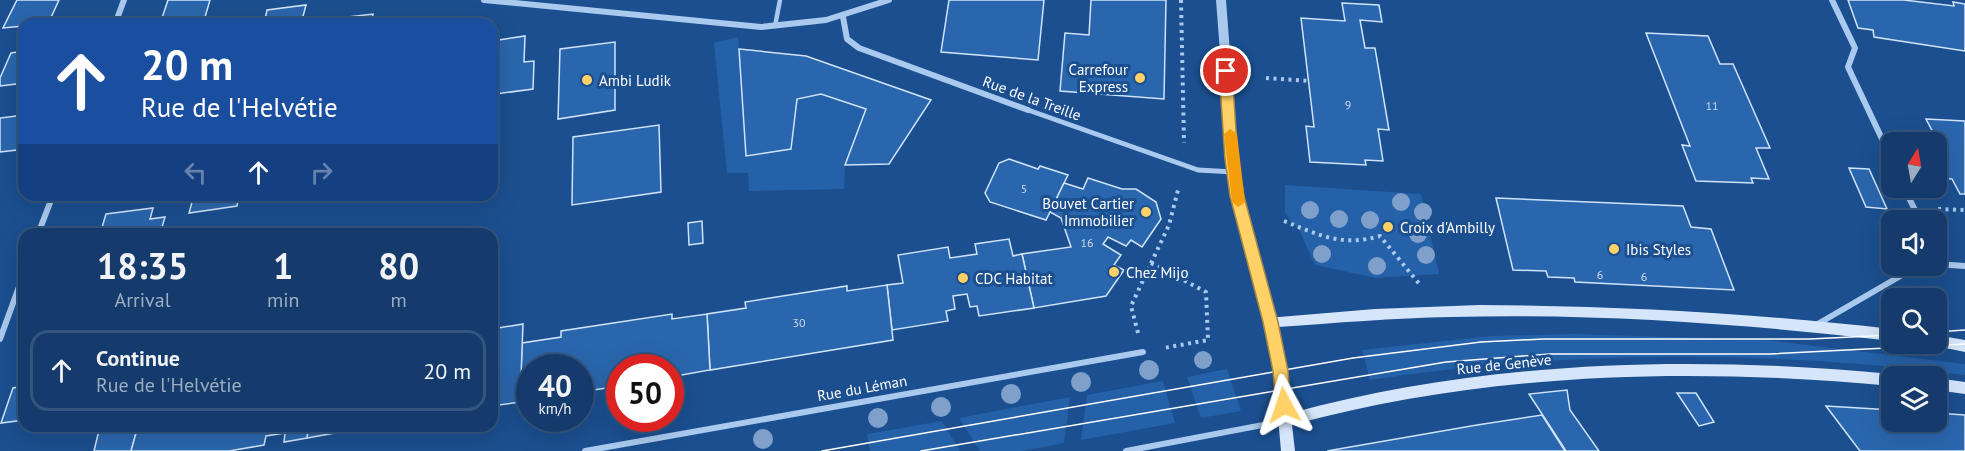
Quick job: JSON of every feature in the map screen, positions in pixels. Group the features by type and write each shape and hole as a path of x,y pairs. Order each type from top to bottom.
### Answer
{"main road":[{"path":"1288,451 1281,371 1271,322 1410,313 1547,311 1687,317 1881,334"},
{"path":"1947,343 1965,346"},
{"name":"Rue de Genève","path":"1285,421 1335,406 1388,396 1478,382 1574,374 1748,371 1881,379"},
{"path":"1947,385 1965,387"}],"street":[{"path":"117,18 124,0"},
{"path":"484,0 714,23 775,26 843,17 889,0"},
{"path":"1221,0 1233,172 1238,202 1271,322"},
{"path":"1832,0 1855,48 1848,67 1881,137"},
{"name":"Rue de la Treille","path":"843,17 847,39 859,48 1198,170 1233,172"},
{"path":"40,228 50,201"},
{"path":"1947,263 1965,266"},
{"path":"1813,327 1902,276"},
{"path":"0,339 18,290"},
{"name":"Rue du Léman","path":"585,451 1143,352"},
{"name":"Rue de Genève","path":"1126,451 1285,421"}],"lane":[{"path":"775,26 780,0"}],"path":[{"path":"1150,263 1206,292 1208,340 1143,352 1131,306 1150,263 1168,225 1184,165 1181,0"},
{"path":"1266,78 1309,81"},
{"path":"1284,221 1345,243 1363,242 1380,236 1421,286"}],"shaded area":[{"path":"738,37 747,156 791,149 797,99 821,94 866,109 845,165 844,189 749,191 748,173 727,173 714,43"},
{"path":"1285,185 1421,194 1439,274 1376,278 1315,265 1300,232 1285,213"},
{"path":"1574,334 1766,340 1965,364 1965,375 1947,373 1947,366 1881,366 1816,361 1667,357 1518,363 1370,380 1362,350 1491,336"},
{"path":"1227,369 1241,411 1201,418 1187,377"},
{"path":"1163,381 1175,423 1081,440 1087,395"},
{"path":"1070,397 1064,443 1023,451 980,451 959,418"},
{"path":"942,421 960,451 870,451 867,434"}],"building":[{"path":"17,0 59,0 51,18 18,18 18,27 3,28"},
{"path":"168,0 210,0 205,18 162,18"},
{"path":"949,0 1044,0 1038,60 941,52"},
{"path":"1091,0 1166,0 1164,99 1060,91 1065,33 1089,35"},
{"path":"1848,0 1904,0 1954,6 1953,2 1965,4 1965,51 1874,37 1873,30 1858,28"},
{"path":"1342,3 1379,5 1382,22 1360,20 1365,48 1375,48 1389,130 1378,129 1383,161 1365,160 1366,165 1310,162 1306,126 1314,127 1301,18 1345,21"},
{"path":"306,5 303,18 265,18 267,10"},
{"path":"373,14 372,18 339,18"},
{"path":"1646,33 1708,36 1720,64 1733,64 1770,148 1756,148 1769,179 1751,178 1753,183 1696,181 1682,145 1690,146"},
{"path":"525,36 524,62 534,61 533,89 498,94 499,40"},
{"name":"Ambi Ludik","path":"615,42 615,110 558,119 560,49"},
{"path":"739,49 806,56 931,100 889,164 845,165 866,109 821,94 797,99 791,149 746,156"},
{"path":"18,52 18,84 0,86 0,78 11,53"},
{"path":"18,116 17,150 0,152 0,118"},
{"path":"1926,119 1965,121 1965,194 1960,194 1952,179 1947,179 1947,132 1933,132"},
{"path":"659,125 661,192 572,205 573,137"},
{"path":"1009,159 1038,169 1040,166 1068,175 1046,220 990,202 985,193 999,163"},
{"path":"1849,168 1869,169 1887,209 1866,207"},
{"path":"1088,178 1122,189 1136,189 1156,202 1161,219 1142,247 1131,240 1126,246 1108,237 1103,244 1121,255 1114,265 1124,270 1106,296 1034,308 1022,254 1071,247 1061,218 1050,212 1064,183 1083,189"},
{"name":"Ibis Styles","path":"1496,198 1683,206 1691,227 1711,229 1734,290 1575,282 1574,278 1548,277 1546,271 1513,270"},
{"path":"192,201 238,201 237,206 189,213"},
{"path":"153,208 150,219 165,217 162,228 102,228 106,214"},
{"path":"702,221 703,243 689,245 688,223"},
{"path":"1009,239 1013,256 1022,254 1034,308 979,316 977,306 970,307 967,294 953,296 955,309 946,311 948,321 892,330 887,285 903,283 898,255 948,247 950,258 977,254 975,244"},
{"path":"887,285 893,340 710,370 707,314 746,308 745,302 847,286 847,291"},
{"path":"672,314 672,319 707,314 710,370 684,375 684,354 606,354 606,388 594,390 594,354 522,354 522,343 561,337 561,331"},
{"path":"523,324 522,354 516,354 516,403 498,405 498,328"},
{"path":"18,387 18,421 1,423 13,388"},
{"path":"1567,390 1570,410 1599,451 1566,451 1529,394"},
{"path":"1677,393 1696,393 1714,422 1699,426"},
{"path":"1826,406 1881,409 1881,432 1947,432 1947,414 1965,415 1965,451 1860,451"},
{"path":"1542,415 1565,451 1327,451 1477,425"},
{"path":"99,432 136,432 131,451 94,451"},
{"path":"136,432 308,432 307,438 284,442 285,433 266,436 264,445 229,451 131,451"},
{"path":"308,432 340,432 307,438"}],"tram line":[{"path":"1947,331 1965,330"},
{"path":"822,451 1353,358 1481,342 1544,339 1810,339 1881,336"},
{"path":"921,451 1446,362 1550,354 1770,354 1965,344"}],"slow traffic":[{"path":"1230,134 1238,202"}],"place":[{"name":"Carrefour Express","path":"1140,78"},
{"name":"Ambi Ludik","path":"587,80"},
{"name":"Bouvet Cartier Immobilier","path":"1146,212"},
{"name":"Croix d'Ambilly","path":"1388,227"},
{"name":"Ibis Styles","path":"1614,249"},
{"name":"Chez Mijo","path":"1114,272"},
{"name":"CDC Habitat","path":"963,278"}],"route":[{"path":"1226,71 1237,196 1271,322 1281,371 1284,405"}]}
